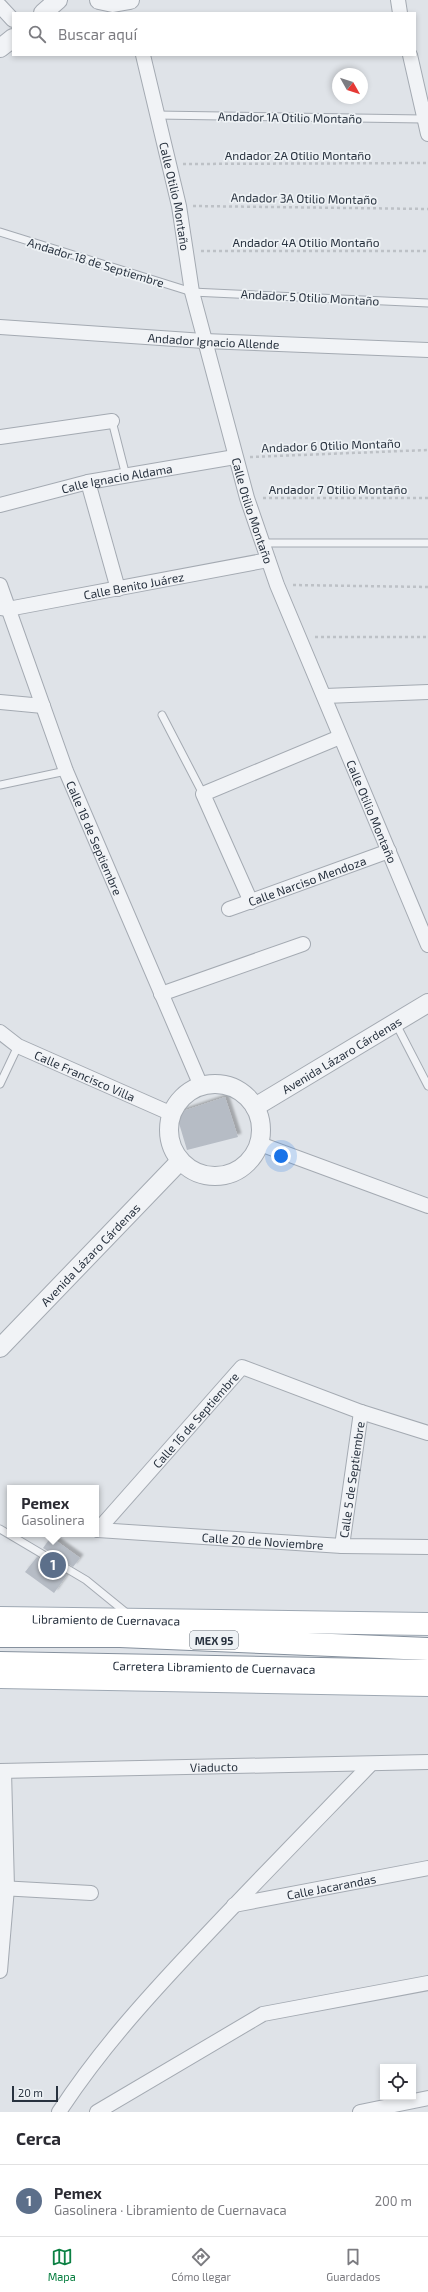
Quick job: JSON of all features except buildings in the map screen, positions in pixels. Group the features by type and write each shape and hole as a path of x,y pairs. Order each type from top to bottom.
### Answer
{"main road":[{"name":"Libramiento de Cuernavaca","path":"0,1618 428,1624"},
{"name":"Carretera Libramiento de Cuernavaca","path":"0,1636 120,1636 428,1649"},
{"name":"Carretera Libramiento de Cuernavaca","path":"0,1663 428,1671"},
{"path":"0,1678 428,1685"}],"street":[{"path":"44,12 58,0"},
{"path":"99,0 129,5"},
{"path":"398,0 400,12"},
{"path":"0,6 12,19"},
{"path":"0,48 12,39"},
{"name":"Calle Otilio Montaño","path":"143,56 156,115 179,206 184,251 192,292 247,498 277,585 325,696 340,737 428,945"},
{"path":"410,56 423,119 428,134"},
{"name":"Andador Ignacio Allende","path":"0,327 204,341 428,350"},
{"path":"0,437 112,421"},
{"name":"Calle Ignacio Aldama","path":"0,505 88,482 235,457"},
{"path":"88,482 118,589"},
{"name":"Calle Benito Juárez","path":"4,608 118,589 268,560"},
{"name":"Calle 18 de Septiembre","path":"0,584 4,608 66,771 201,1086"},
{"path":"325,696 428,692"},
{"path":"0,702 42,706"},
{"path":"203,794 340,737"},
{"name":"Calle Narciso Mendoza","path":"203,794 251,902 389,851"},
{"path":"229,909 251,902"},
{"path":"161,994 303,944"},
{"name":"Avenida Lázaro Cárdenas","path":"255,1106 428,1003"},
{"name":"Calle Francisco Villa","path":"0,1032 18,1046 172,1114"},
{"path":"217,1084 232,1087 245,1095 255,1106 260,1118 260,1144 246,1165 224,1176 212,1177 200,1174 180,1161 173,1150 169,1138 172,1114 179,1102 189,1092 201,1086 217,1084"},
{"path":"260,1144 428,1206"},
{"name":"Avenida Lázaro Cárdenas","path":"0,1348 180,1161"},
{"name":"Calle 16 de Septiembre","path":"99,1529 242,1368 361,1412 428,1433"},
{"name":"Calle 5 de Septiembre","path":"342,1546 361,1412"},
{"name":"Calle 20 de Noviembre","path":"99,1530 342,1546 428,1547"},
{"name":"Viaducto","path":"2,1771 428,1762"},
{"path":"59,2112 87,2069 127,2020 234,1905 371,1764"},
{"path":"0,1971 4,1888 2,1771"},
{"name":"Calle Jacarandas","path":"234,1905 428,1868"},
{"path":"4,1888 90,1893"},
{"path":"96,2112 263,2014 428,1984"},
{"path":"360,2112 428,2098"}],"lane":[{"name":"Andador 1A Otilio Montaño","path":"156,115 423,119"},
{"name":"Andador 18 de Septiembre","path":"0,232 192,292"},
{"name":"Andador 5 Otilio Montaño","path":"192,292 428,303"},
{"path":"112,421 126,476"},
{"path":"263,543 428,543"},
{"path":"162,714 203,794"},
{"path":"0,785 66,771"},
{"path":"395,1022 428,1086"},
{"path":"0,1084 18,1046"},
{"path":"13,1537 86,1580 137,1621"}],"path":[{"name":"Andador 2A Otilio Montaño","path":"169,164 428,163"},
{"name":"Andador 3A Otilio Montaño","path":"179,206 428,209"},
{"name":"Andador 4A Otilio Montaño","path":"184,251 428,251"},
{"name":"Andador 6 Otilio Montaño","path":"235,457 428,450"},
{"name":"Andador 7 Otilio Montaño","path":"247,498 428,498"},
{"path":"277,585 428,587"},
{"path":"300,638 428,637"}],"place":[{"name":"Pemex","path":"53,1565"}]}
